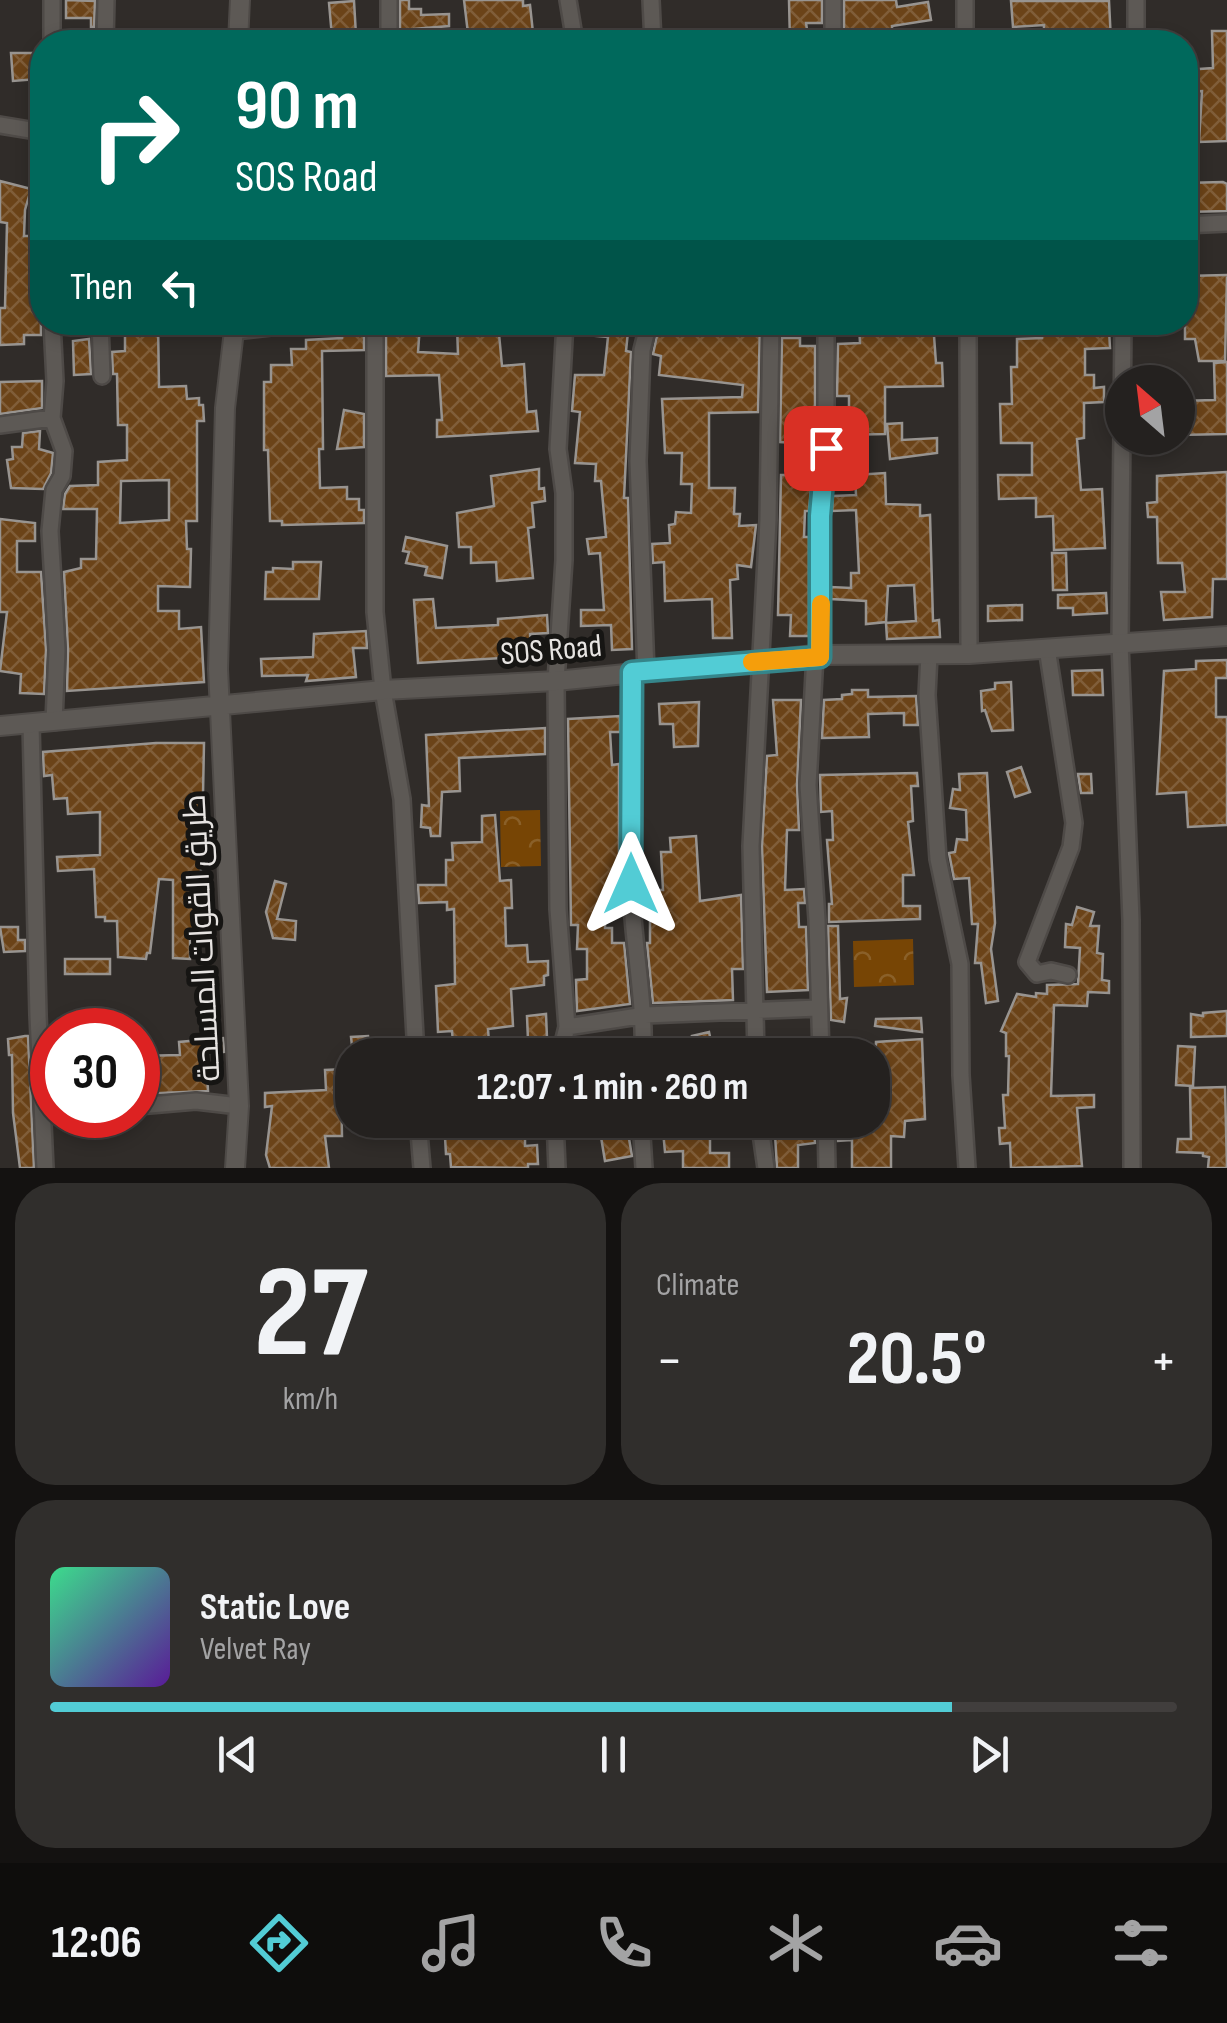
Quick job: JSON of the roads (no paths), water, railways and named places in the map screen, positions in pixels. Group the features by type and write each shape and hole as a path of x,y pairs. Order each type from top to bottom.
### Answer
{"street":[{"path":"52,0 52,30"},
{"path":"105,30 106,0"},
{"path":"239,30 240,0"},
{"path":"388,0 389,30"},
{"path":"568,0 573,30"},
{"path":"652,0 653,30"},
{"path":"832,30 833,0"},
{"path":"965,0 966,30"},
{"path":"1136,0 1136,30"},
{"path":"0,125 30,130"},
{"path":"1198,224 1227,223"},
{"path":"53,335 52,418 64,451 62,476 54,490 50,531 56,650 54,722"},
{"path":"100,335 102,376"},
{"name":"طريق القوات المسلحة","path":"234,335 224,408 220,704 239,1106 235,1168"},
{"path":"375,335 375,612 383,690 402,799 415,1038"},
{"path":"564,335 558,449 564,493 564,560 556,681 558,909 567,1027 564,1038"},
{"path":"643,1038 631,884 639,672 638,461 646,335"},
{"path":"756,1038 752,846 763,661 770,335"},
{"path":"820,1038 818,920 808,785 826,448 826,335"},
{"path":"968,335 969,654"},
{"path":"1123,335 1120,643 1132,920 1132,1168"},
{"path":"0,425 52,418"},
{"name":"SOS Road","path":"0,726 383,690 556,681 817,656 969,654 1227,636"},
{"path":"1047,648 1074,823 1072,847 1027,962 1037,974 1051,971 1068,975"},
{"path":"929,655 927,695 938,859 960,964 961,1075 968,1168"},
{"path":"31,724 38,1008"},
{"path":"567,1027 644,1015 818,1008"},
{"path":"160,1104 196,1102 239,1106"},
{"path":"46,1168 47,1138"},
{"path":"420,1138 422,1168"},
{"path":"556,1138 557,1168"},
{"path":"642,1138 644,1168"},
{"path":"761,1138 764,1165"},
{"path":"826,1138 827,1168"}]}
